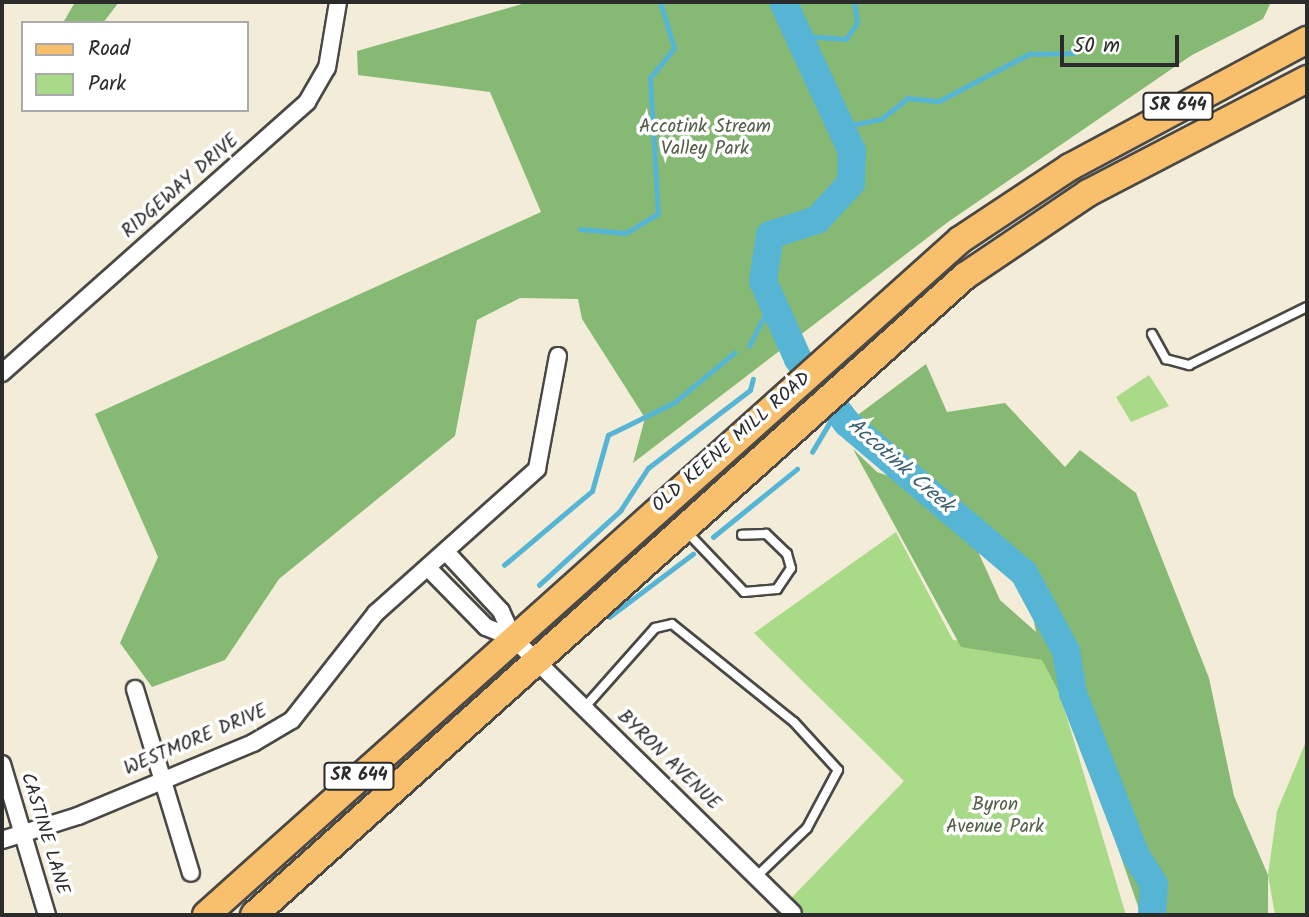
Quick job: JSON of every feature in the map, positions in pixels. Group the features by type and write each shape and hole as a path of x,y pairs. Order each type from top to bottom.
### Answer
{"main road":[{"name":"OLD KEENE MILL ROAD","path":"206,915 960,240 1017,200 1167,111 1307,40"},
{"name":"OLD KEENE MILL ROAD","path":"254,915 680,527 965,276 1064,207 1307,79"}],"street":[{"name":"RIDGEWAY DRIVE","path":"2,373 307,103 327,68 338,2"},
{"name":"WESTMORE DRIVE","path":"2,840 253,743 292,720 376,614 448,554 537,469 558,356"},
{"path":"448,554 501,611 513,638"},
{"path":"430,570 486,627 513,638"},
{"name":"BYRON AVENUE","path":"513,638 793,913"},
{"path":"135,690 191,873"},
{"name":"CASTINE LANE","path":"2,764 47,915"}],"lane":[{"path":"1152,334 1166,359 1189,365 1307,307"},
{"path":"680,527 744,592 777,589 790,568 787,554 765,534 742,535"},
{"path":"584,708 655,628 672,624 794,722 838,770 807,828 756,877"}],"green space":[{"path":"75,2 119,2 105,21 64,21"},
{"name":"Accotink Stream Valley Park","path":"529,2 1271,2 1263,19 1192,55 948,222 633,463 645,418 582,319 578,299 520,298 477,320 455,436 279,579 225,660 152,687 120,643 158,557 95,414 541,212 490,92 358,75 357,51"},
{"path":"926,364 947,412 1005,403 1065,467 1080,450 1136,493 1209,678 1234,796 1268,875 1268,915 1141,915 1074,721 1042,660 961,647 853,449 877,472 913,484 847,423","holes":["960,512 1024,572 1036,632 1000,600"]},
{"path":"1149,375 1169,406 1131,422 1116,397"},
{"name":"Byron Avenue Park","path":"896,532 953,640 1048,654 1126,915 775,915 904,781 754,633"},
{"path":"1307,739 1307,915 1275,915 1268,875 1277,811"}],"waterway":[{"path":"580,229 626,233 658,214 650,78 674,48 660,2"},
{"name":"Accotink Creek","path":"783,2 852,151 851,183 817,220 770,235 763,281 798,359 847,423 1024,573 1066,651 1073,693 1135,854 1154,885 1152,915"},
{"path":"803,36 846,39 857,23 854,2"},
{"path":"841,127 881,119 908,98 939,101 1029,54 1073,53"},
{"path":"749,346 772,301"},
{"path":"504,565 592,491 608,435 675,402 734,353"},
{"path":"539,585 620,511 648,468 750,390 753,379"},
{"path":"812,452 837,410"},
{"path":"713,537 797,469"},
{"path":"609,617 693,554"}]}
